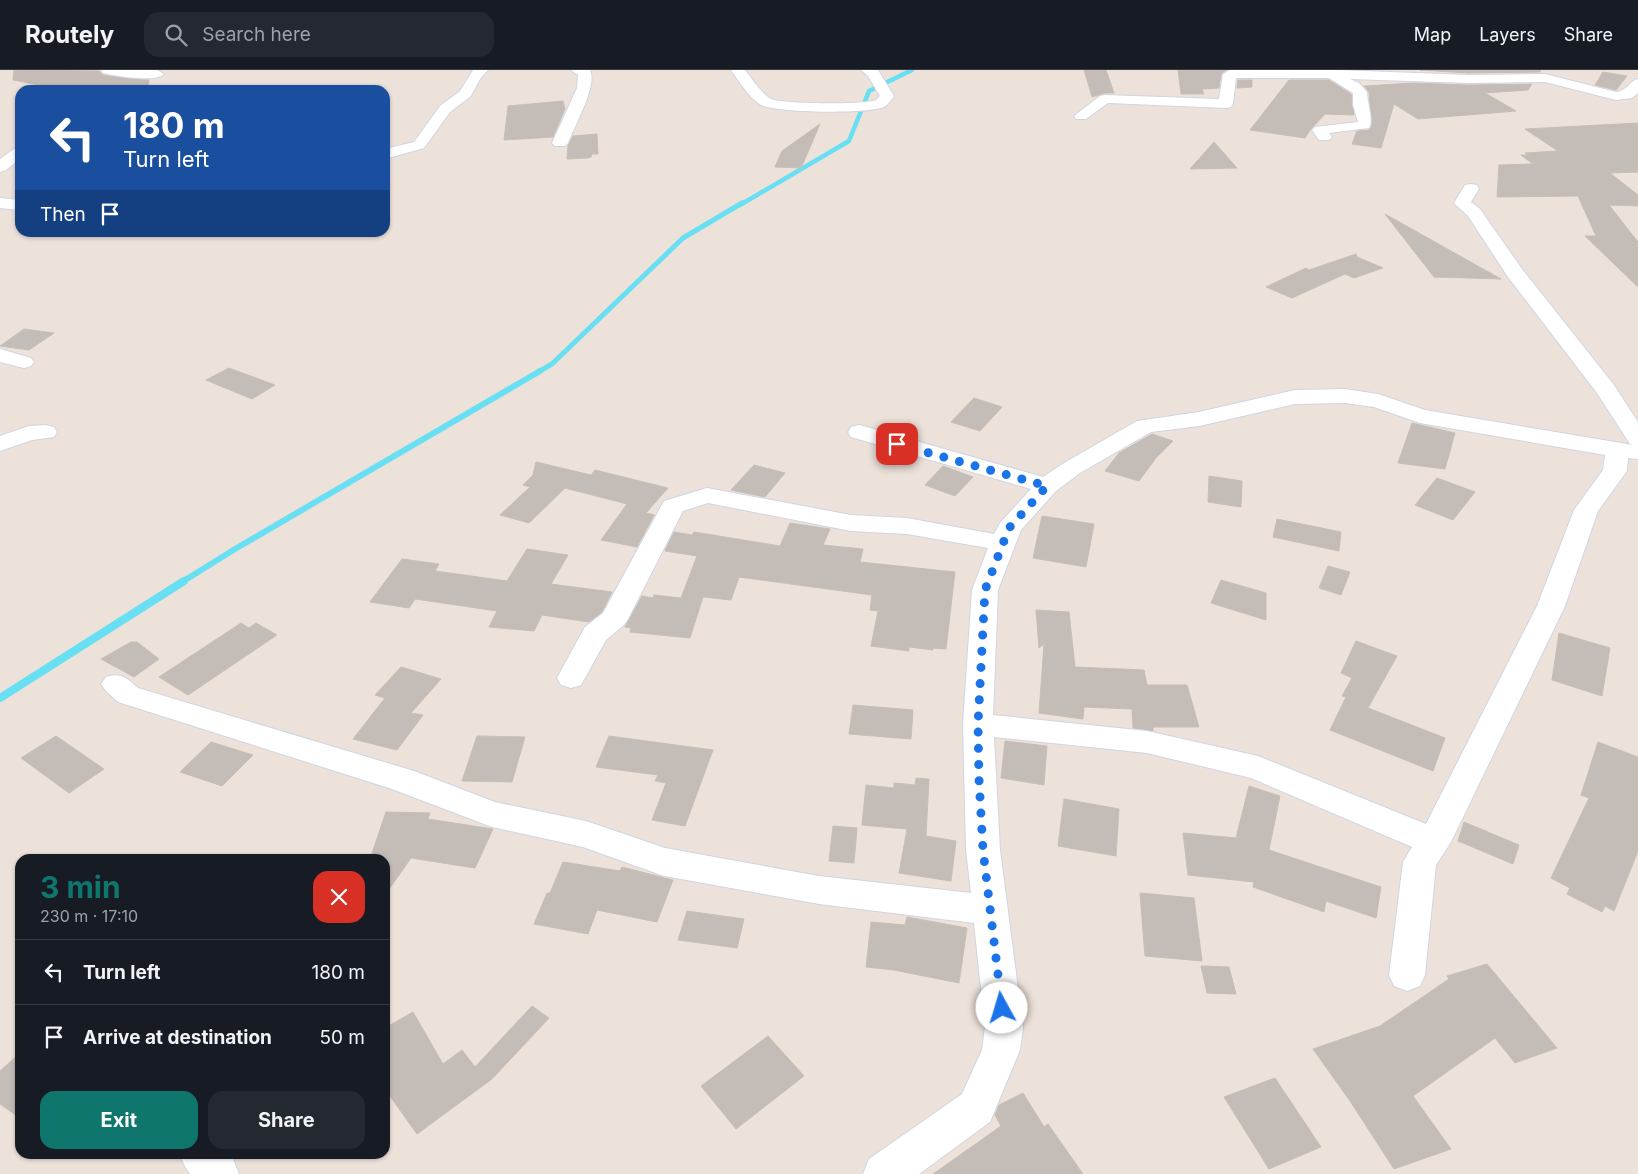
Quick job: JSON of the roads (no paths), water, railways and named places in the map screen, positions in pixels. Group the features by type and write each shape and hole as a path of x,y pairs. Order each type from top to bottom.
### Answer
{"street":[{"path":"108,70 128,73 160,72"},
{"path":"390,153 418,145 445,108 466,92 474,77 481,70"},
{"path":"560,142 584,88 585,73 578,70"},
{"path":"738,70 753,89 768,103 815,106 880,104 888,96 876,71"},
{"path":"138,85 160,72"},
{"path":"1081,116 1105,99 1226,104 1230,74 1337,74 1468,79 1545,78 1616,96 1626,96 1638,84"},
{"path":"1324,137 1320,130 1335,127 1356,127 1364,125 1365,122 1360,105 1360,92 1354,86 1334,76 1337,74"},
{"path":"0,167 15,150"},
{"path":"1471,189 1462,203 1474,213 1515,273 1606,390 1631,447"},
{"path":"0,203 15,205"},
{"path":"0,354 24,362"},
{"path":"884,1174 976,1108 1001,1050 1004,1028 982,841 978,724 985,590 1009,528 1047,486 1072,468 1144,426 1198,419 1295,397 1345,396 1370,400 1420,416 1631,447"},
{"path":"0,444 30,433 46,432"},
{"path":"859,432 1047,486"},
{"path":"1407,975 1420,862 1434,842 1551,606 1586,510 1631,447"},
{"path":"571,678 595,634 614,619 673,506 707,495 851,523 907,526 1003,543"},
{"path":"116,684 128,695 403,780 492,814 586,834 664,862 819,890 991,910"},
{"path":"978,724 1147,742 1258,768 1434,842"},
{"path":"204,1159 218,1174"}],"waterway":[{"path":"740,205 849,141 869,91 912,70"},
{"path":"538,372 552,364 683,238 742,203"},
{"path":"182,582 235,549 540,371"},
{"path":"0,698 184,581"}]}
